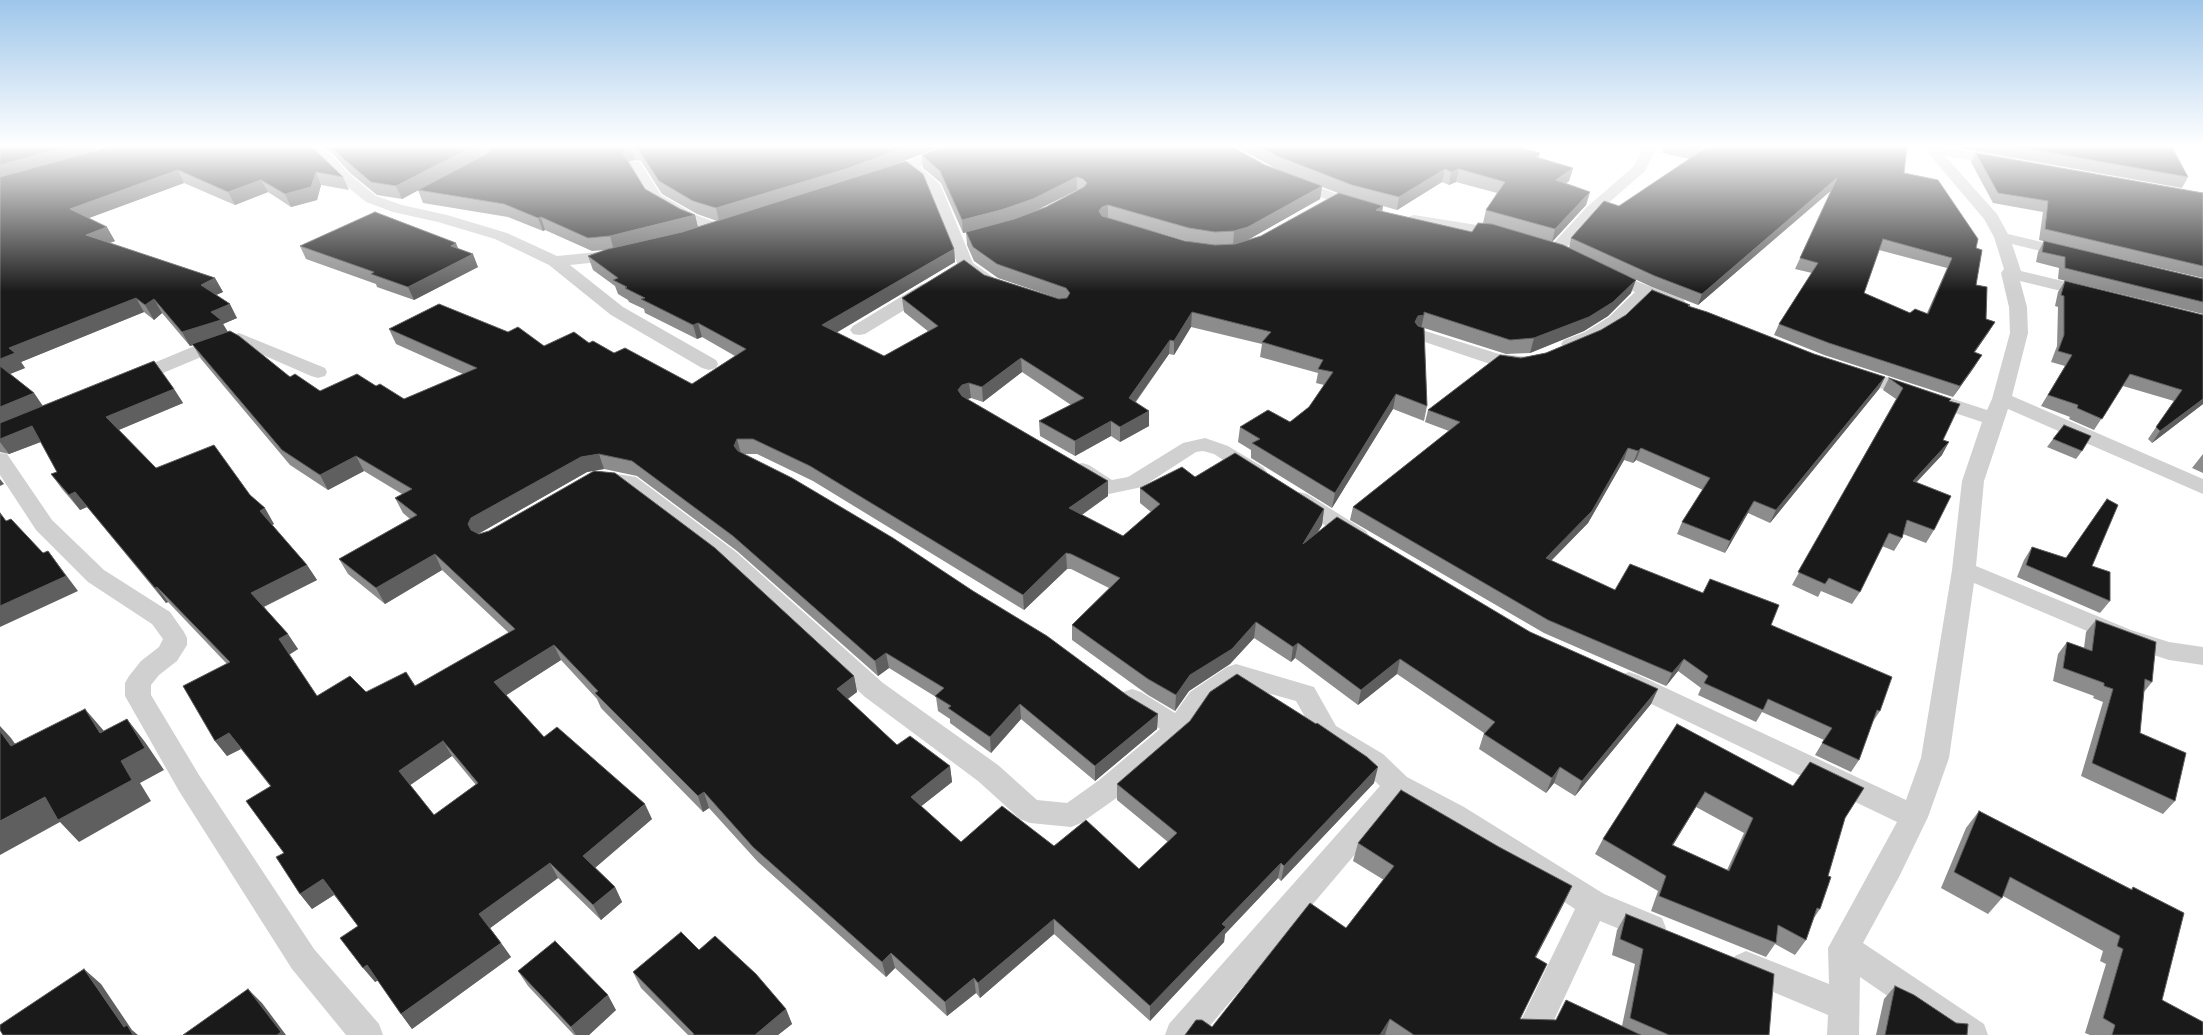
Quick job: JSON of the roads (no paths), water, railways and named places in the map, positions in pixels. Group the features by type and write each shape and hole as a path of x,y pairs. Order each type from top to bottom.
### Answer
{"street":[{"path":"366,195 371,199 398,209 441,218 501,236 555,261 617,311 709,364"},
{"path":"653,195 655,198 690,218 727,226 692,237"},
{"path":"939,195 963,239 953,273"},
{"path":"1316,195 1329,202 1372,210"},
{"path":"1573,258 1548,248 1609,195"},
{"path":"1972,195 1991,217 2002,238 2013,272 2009,273"},
{"path":"398,209 419,198"},
{"path":"1401,217 1447,226 1491,231 1521,240"},
{"path":"2002,238 2086,257"},
{"path":"555,261 614,256 636,251"},
{"path":"1594,269 1689,309"},
{"path":"858,330 953,273 977,274 998,286"},
{"path":"2009,273 2106,296"},
{"path":"1843,1035 1845,1006 1844,948 1890,866 1914,817 1935,758 1964,570 1973,481 1998,409 2019,333 2018,307 2009,273"},
{"path":"1422,335 1497,360 1518,362 1547,354 1591,336 1615,321 1646,292"},
{"path":"118,385 199,351 238,338 318,372"},
{"path":"1838,367 1998,409 2203,487"},
{"path":"1063,458 1109,487 1134,482 1190,447 1205,444 1221,450 1376,547"},
{"path":"0,459 44,525 96,576 162,618 175,638 175,645 168,654 150,668 138,683 138,696 188,783 303,959 367,1035"},
{"path":"574,488 594,478 604,477 628,482 728,557 874,690 988,773 1030,811 1071,816 1108,789 1179,728 1199,699 1236,674 1305,694 1327,733 1373,762 1397,786 1454,815 1593,904 1675,937"},
{"path":"1964,570 2122,636 2169,651 2203,656"},
{"path":"1613,675 1663,697 1914,817"},
{"path":"1113,685 1138,703 1179,728"},
{"path":"1181,1035 1397,786"},
{"path":"1530,1035 1593,904"},
{"path":"1844,948 1972,1035"},
{"path":"1719,955 1845,1006"}]}
